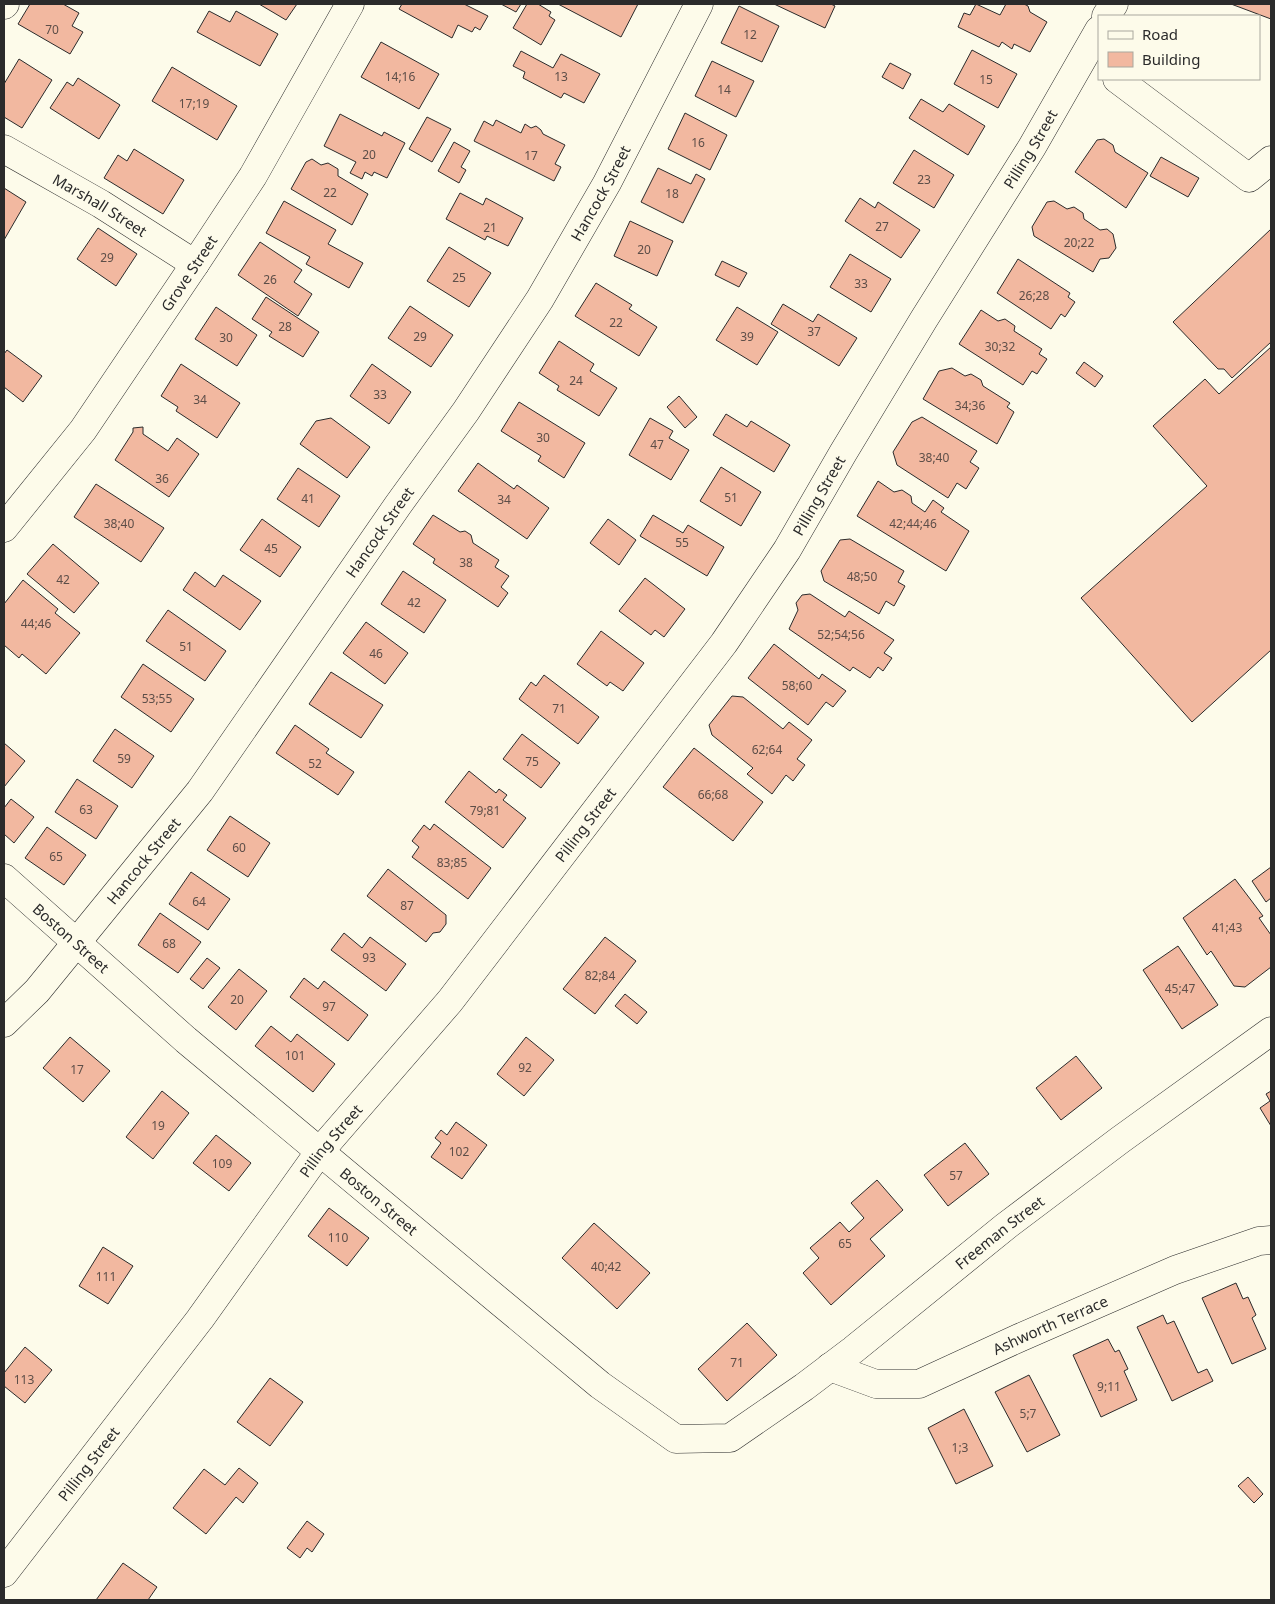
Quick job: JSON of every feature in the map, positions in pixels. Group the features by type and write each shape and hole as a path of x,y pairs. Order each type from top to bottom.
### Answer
{"street":[{"name":"Grove Street","path":"4,528 83,430 195,264 253,176 350,4"},
{"name":"Hancock Street","path":"4,1023 37,991 200,791 398,504 466,412 540,299 602,191 699,4"},
{"path":"1107,15 1114,4"},
{"name":"Pilling Street","path":"4,1573 200,1319 320,1150 450,1001 724,643 787,550 843,453 1032,147 1092,60 1098,34"},
{"path":"1118,80 1249,178 1271,160"},
{"name":"Marshall Street","path":"4,148 101,204 195,264"},
{"name":"Boston Street","path":"4,878 186,1040 600,1385 676,1439 730,1438"},
{"name":"Freeman Street","path":"730,1438 830,1367 1006,1226 1120,1140 1271,1031"},
{"name":"Ashworth Terrace","path":"830,1367 876,1384 919,1384 1175,1270 1259,1241 1271,1240"}],"building":[{"path":"30,4 63,4 79,13 72,26 83,32 70,54 18,24"},
{"path":"259,4 297,4 286,20"},
{"path":"402,4 464,4 488,16 480,30 475,27 472,32 458,25 452,38 399,9"},
{"path":"501,4 521,4 516,12"},
{"path":"527,4 538,4 551,12 549,16 555,20 541,45 513,28"},
{"path":"558,4 638,4 621,37"},
{"path":"774,4 831,4 835,6 825,28"},
{"path":"976,4 1000,15 1006,4 1024,4 1028,6 1030,12 1047,22 1030,52 1014,44 1012,49 1002,42 999,47 958,27 964,13 970,15"},
{"path":"1231,4 1271,4 1271,19"},
{"path":"739,6 779,26 762,62 721,43"},
{"path":"209,11 230,22 236,11 278,34 260,66 197,32"},
{"path":"381,42 439,74 419,109 361,77"},
{"path":"972,50 1017,74 998,108 954,84"},
{"path":"521,51 553,68 561,54 600,74 584,103 564,93 561,98 523,78 525,72 513,66"},
{"path":"19,59 52,80 22,128 4,117 4,84"},
{"path":"712,61 754,81 736,117 695,96"},
{"path":"890,63 911,74 903,89 882,77"},
{"path":"172,67 237,106 217,140 152,101"},
{"path":"78,78 120,105 99,139 50,108 67,82 73,86"},
{"path":"921,99 943,112 949,104 985,126 968,155 909,118"},
{"path":"685,113 727,135 710,170 668,149"},
{"path":"340,114 382,136 384,132 405,143 387,178 374,172 372,176 365,172 362,179 350,173 356,162 324,146"},
{"path":"427,117 451,129 432,162 409,149"},
{"path":"496,120 521,133 525,124 531,128 536,126 543,134 565,145 555,164 561,167 554,181 474,141 484,121 493,126"},
{"path":"1104,139 1113,145 1115,152 1148,173 1126,208 1075,172 1097,140"},
{"path":"454,142 470,151 461,167 466,170 459,183 438,171"},
{"path":"134,149 184,180 163,214 104,178 118,155 127,161"},
{"path":"914,150 954,175 934,208 893,183"},
{"path":"1161,157 1199,178 1188,197 1150,176"},
{"path":"312,159 321,165 328,163 338,169 338,176 368,194 352,225 291,189 306,162"},
{"path":"658,168 691,184 696,174 705,179 683,223 641,202"},
{"path":"4,188 26,202 4,240"},
{"path":"460,193 483,205 486,198 523,218 508,246 487,236 485,240 446,219"},
{"path":"860,198 875,208 878,202 920,230 901,258 845,221"},
{"path":"284,201 336,230 328,244 363,263 349,288 306,264 310,257 266,233"},
{"path":"1054,201 1067,209 1074,207 1083,213 1084,219 1100,230 1107,229 1113,234 1116,248 1109,258 1100,259 1093,272 1034,236 1032,227 1047,202"},
{"path":"630,221 673,241 657,276 614,256"},
{"path":"98,228 137,254 116,286 77,259"},
{"path":"1271,229 1271,342 1232,378 1224,369 1218,369 1173,322"},
{"path":"260,242 302,270 294,282 312,294 298,316 238,275"},
{"path":"449,247 491,273 469,307 427,281"},
{"path":"850,254 891,279 871,312 830,287"},
{"path":"1018,259 1070,293 1068,297 1075,302 1065,317 1061,314 1051,329 997,293"},
{"path":"722,261 747,273 739,287 715,275"},
{"path":"596,283 632,305 629,309 657,327 639,356 575,316"},
{"path":"266,297 319,332 303,357 269,336 272,332 252,319"},
{"path":"783,304 813,322 818,314 857,338 839,366 771,324"},
{"path":"410,306 453,335 431,367 388,338"},
{"path":"216,307 257,335 237,366 195,339"},
{"path":"737,307 778,332 757,365 716,340"},
{"path":"981,310 998,321 1005,319 1015,326 1014,331 1042,349 1039,354 1047,359 1037,374 1032,371 1023,385 959,344"},
{"path":"559,341 594,364 590,371 617,388 599,416 557,390 559,386 539,373"},
{"path":"1271,347 1271,650 1192,722 1081,598 1207,486 1153,426 1205,379 1219,394"},
{"path":"7,350 42,376 23,402 4,387 4,354"},
{"path":"1084,362 1103,376 1095,387 1076,373"},
{"path":"181,364 240,403 217,438 176,411 178,407 161,396"},
{"path":"372,364 411,392 389,424 350,396"},
{"path":"952,368 965,376 971,374 981,380 983,386 1010,403 1007,407 1014,412 997,444 923,399 939,371"},
{"path":"679,396 697,417 685,428 667,407"},
{"path":"519,402 585,443 564,478 538,461 541,456 501,431"},
{"path":"726,414 747,427 751,421 790,445 774,472 713,435"},
{"path":"922,417 977,451 970,462 979,468 966,489 957,483 948,498 897,465 893,452 912,422"},
{"path":"331,418 370,447 347,478 300,444 316,421"},
{"path":"650,418 673,431 669,438 689,450 671,480 629,455"},
{"path":"143,427 143,434 168,451 177,438 199,454 169,497 115,460 133,432 133,428"},
{"path":"478,463 514,489 517,485 549,508 527,539 458,491"},
{"path":"721,467 761,492 741,526 700,501"},
{"path":"298,468 340,496 319,527 277,499"},
{"path":"878,481 894,492 902,490 911,496 912,503 925,512 933,500 944,508 941,512 969,531 946,571 857,516"},
{"path":"96,484 164,528 141,562 74,517"},
{"path":"433,515 460,532 465,531 471,535 473,543 499,560 495,567 509,576 501,587 508,593 498,607 433,563 435,559 413,544"},
{"path":"653,515 683,533 688,525 724,547 707,576 640,536"},
{"path":"262,519 301,547 280,577 240,550"},
{"path":"608,519 636,540 619,565 590,543"},
{"path":"850,539 904,571 898,582 905,586 894,606 886,601 879,614 824,581 821,571 840,540"},
{"path":"53,544 99,583 74,613 27,574"},
{"path":"403,571 446,600 424,633 381,604"},
{"path":"195,572 215,587 223,575 261,601 240,630 183,590"},
{"path":"645,578 685,609 664,637 655,630 651,635 619,611"},
{"path":"23,580 58,609 55,613 80,633 46,674 22,654 19,658 4,645 4,604"},
{"path":"810,594 845,617 849,611 894,640 884,653 892,658 883,671 878,667 870,678 853,667 850,671 789,629 798,610 796,603 802,595"},
{"path":"168,610 226,651 205,681 146,641"},
{"path":"366,622 408,653 385,684 343,653"},
{"path":"601,631 644,663 623,691 610,682 607,686 577,664"},
{"path":"774,644 819,679 822,674 846,691 833,707 826,702 808,725 748,678"},
{"path":"143,664 194,699 171,732 121,697"},
{"path":"331,672 383,705 361,738 309,704"},
{"path":"544,675 599,717 578,744 519,699 531,682 536,686"},
{"path":"732,696 743,697 783,729 789,722 812,740 797,759 805,765 793,781 786,775 772,794 747,774 753,768 712,735 709,725"},
{"path":"295,725 329,749 326,753 354,772 338,795 276,753"},
{"path":"115,729 154,756 132,788 93,761"},
{"path":"522,734 560,763 541,788 503,759"},
{"path":"4,743 25,761 4,787"},
{"path":"694,748 763,802 733,841 663,787"},
{"path":"469,771 496,793 499,789 507,795 503,800 526,818 503,848 445,802"},
{"path":"77,779 118,806 96,839 55,812"},
{"path":"11,799 34,817 14,843 4,834 4,808"},
{"path":"230,816 270,843 248,877 207,850"},
{"path":"434,824 491,868 468,899 412,857 419,847 412,841 424,825 430,830"},
{"path":"47,827 86,855 64,885 25,858"},
{"path":"1271,867 1271,898 1266,902 1252,881"},
{"path":"388,869 446,915 446,924 440,932 433,933 426,942 367,896"},
{"path":"191,872 230,899 208,930 169,904"},
{"path":"1235,879 1263,916 1259,918 1271,935 1271,967 1245,987 1234,986 1211,951 1207,955 1183,918"},
{"path":"160,913 201,942 178,973 138,945"},
{"path":"344,933 362,948 370,937 406,964 386,991 331,950"},
{"path":"605,937 636,961 595,1014 563,989"},
{"path":"1178,946 1218,1005 1182,1029 1143,970"},
{"path":"207,958 220,968 203,989 190,979"},
{"path":"239,969 267,991 236,1030 208,1007"},
{"path":"304,978 318,989 324,981 368,1015 348,1041 290,997"},
{"path":"625,994 647,1012 637,1024 615,1006"},
{"path":"271,1026 291,1042 297,1034 335,1064 313,1092 255,1046"},
{"path":"70,1037 110,1071 83,1102 43,1068"},
{"path":"526,1037 554,1060 524,1096 497,1074"},
{"path":"1076,1056 1102,1088 1061,1120 1036,1088"},
{"path":"162,1091 189,1113 153,1159 126,1137"},
{"path":"1271,1091 1271,1126 1260,1108 1270,1101 1266,1094"},
{"path":"456,1122 487,1145 462,1179 431,1157 441,1143 435,1138 441,1130 447,1135"},
{"path":"216,1135 251,1163 229,1191 193,1163"},
{"path":"965,1143 989,1174 948,1206 924,1175"},
{"path":"877,1180 903,1210 870,1239 885,1256 831,1305 803,1273 819,1258 810,1248 840,1222 849,1232 864,1218 851,1203"},
{"path":"329,1208 369,1238 347,1266 308,1236"},
{"path":"594,1223 650,1273 617,1309 562,1258"},
{"path":"103,1247 133,1266 108,1304 79,1286"},
{"path":"1236,1283 1243,1299 1248,1297 1256,1315 1252,1318 1266,1349 1232,1364 1202,1298"},
{"path":"1163,1315 1167,1324 1174,1321 1198,1373 1207,1369 1213,1381 1172,1401 1137,1327"},
{"path":"747,1323 777,1355 727,1401 698,1369"},
{"path":"1108,1339 1115,1352 1119,1350 1128,1369 1124,1371 1137,1400 1101,1417 1073,1355"},
{"path":"25,1347 52,1370 25,1403 4,1386 4,1373"},
{"path":"1029,1375 1060,1435 1027,1452 995,1392"},
{"path":"270,1378 303,1402 270,1446 237,1422"},
{"path":"964,1409 993,1466 956,1484 928,1428"},
{"path":"239,1468 258,1483 243,1503 236,1497 206,1534 173,1508 204,1469 225,1485"},
{"path":"1248,1477 1263,1494 1254,1503 1238,1486"},
{"path":"307,1521 324,1534 312,1552 307,1548 300,1558 287,1548"},
{"path":"123,1563 157,1587 148,1600 96,1600"}]}
